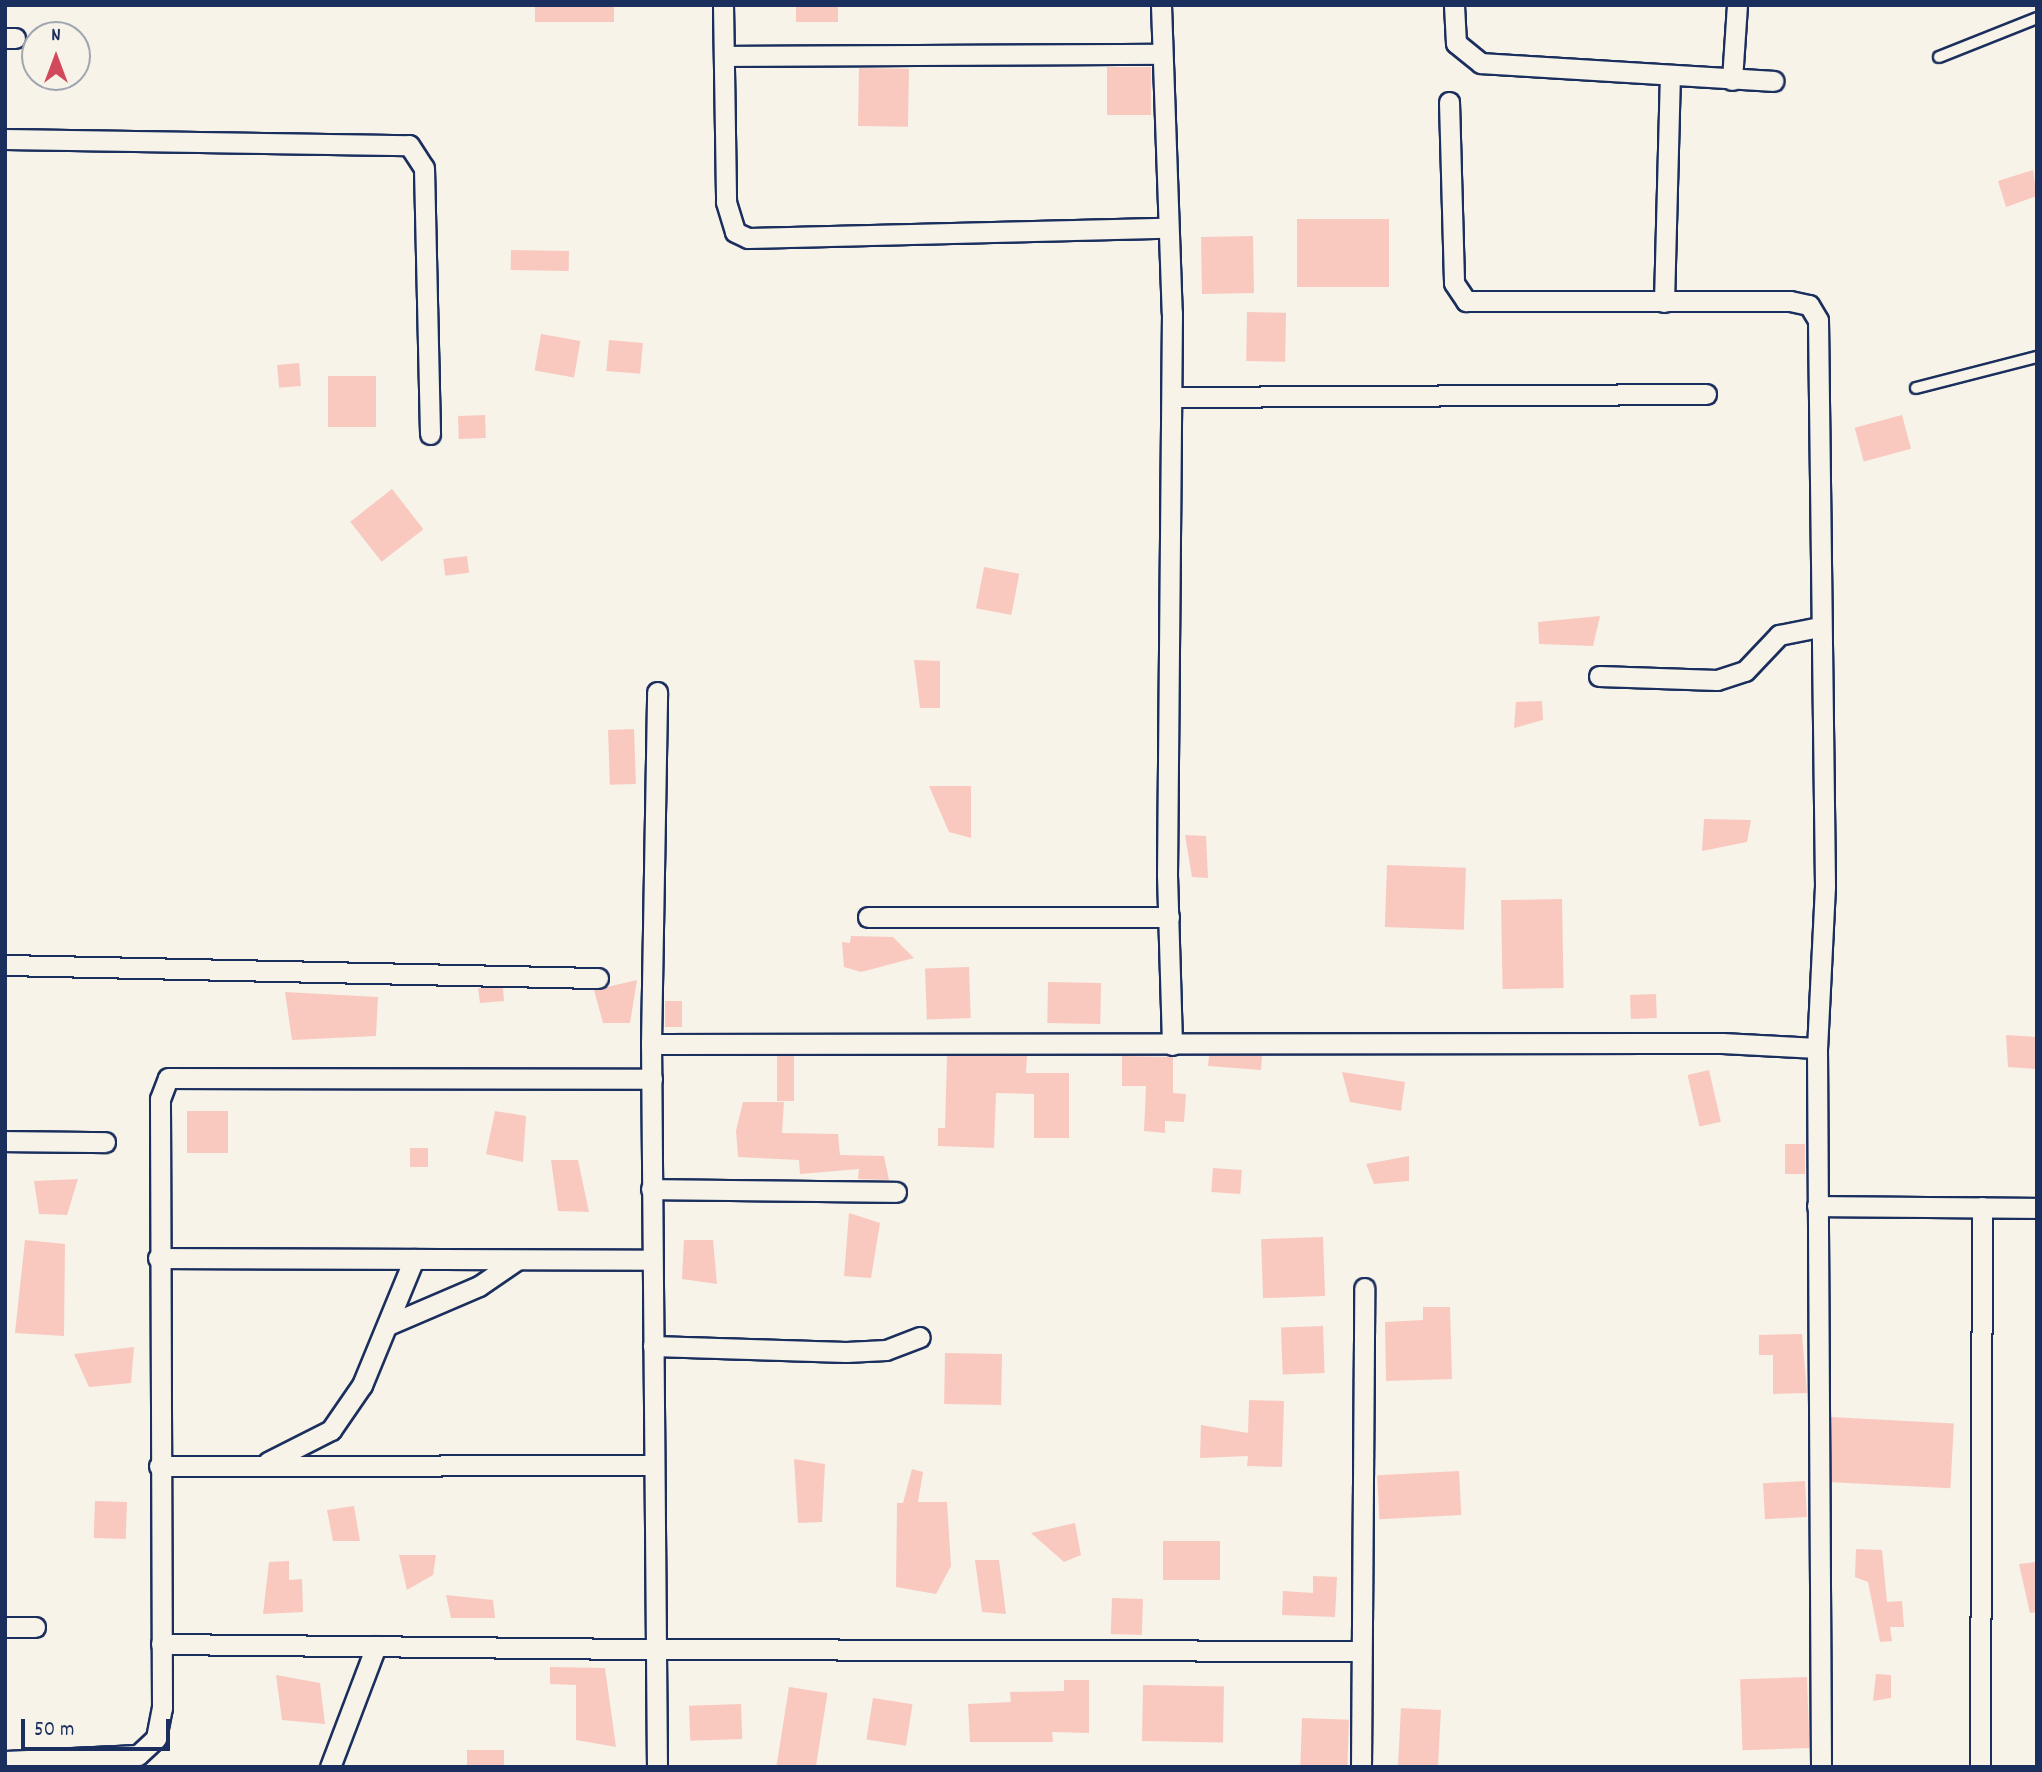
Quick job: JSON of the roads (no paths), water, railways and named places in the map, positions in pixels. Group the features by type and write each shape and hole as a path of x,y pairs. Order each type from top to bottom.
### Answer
{"street":[{"path":"723,5 728,221 748,238 1166,228"},
{"path":"1161,5 1160,54 1172,397 1168,917 1172,1045"},
{"path":"1454,5 1456,43 1481,63 1670,79 1773,81"},
{"path":"1732,80 1737,5"},
{"path":"724,56 1160,54"},
{"path":"1664,302 1670,79"},
{"path":"1449,102 1457,295 1479,302 1790,301 1809,305 1818,320 1819,626 1825,886 1817,1048 1821,1767"},
{"path":"5,139 409,145 424,168 430,434"},
{"path":"1172,397 1706,394"},
{"path":"1599,676 1717,680 1745,671 1779,635 1819,626"},
{"path":"657,692 651,1044 657,1767"},
{"path":"868,917 1168,917"},
{"path":"5,965 598,978"},
{"path":"651,1044 1722,1042 1817,1048"},
{"path":"5,1761 138,1755 156,1738 162,1708 158,1258 160,1099 167,1077 652,1079"},
{"path":"5,1141 105,1142"},
{"path":"652,1189 897,1192"},
{"path":"1817,1206 2037,1208"},
{"path":"1980,1767 1982,1207"},
{"path":"158,1258 652,1260"},
{"path":"258,1466 331,1430 362,1385 414,1259"},
{"path":"388,1325 479,1286 517,1260"},
{"path":"1362,1767 1364,1288"},
{"path":"653,1346 846,1352 896,1348 920,1337"},
{"path":"159,1466 654,1465"},
{"path":"5,1627 35,1627"},
{"path":"161,1644 656,1649 1362,1651"},
{"path":"330,1767 376,1646"}],"lane":[{"path":"1939,57 2037,18"},
{"path":"1916,387 2037,358"}]}
